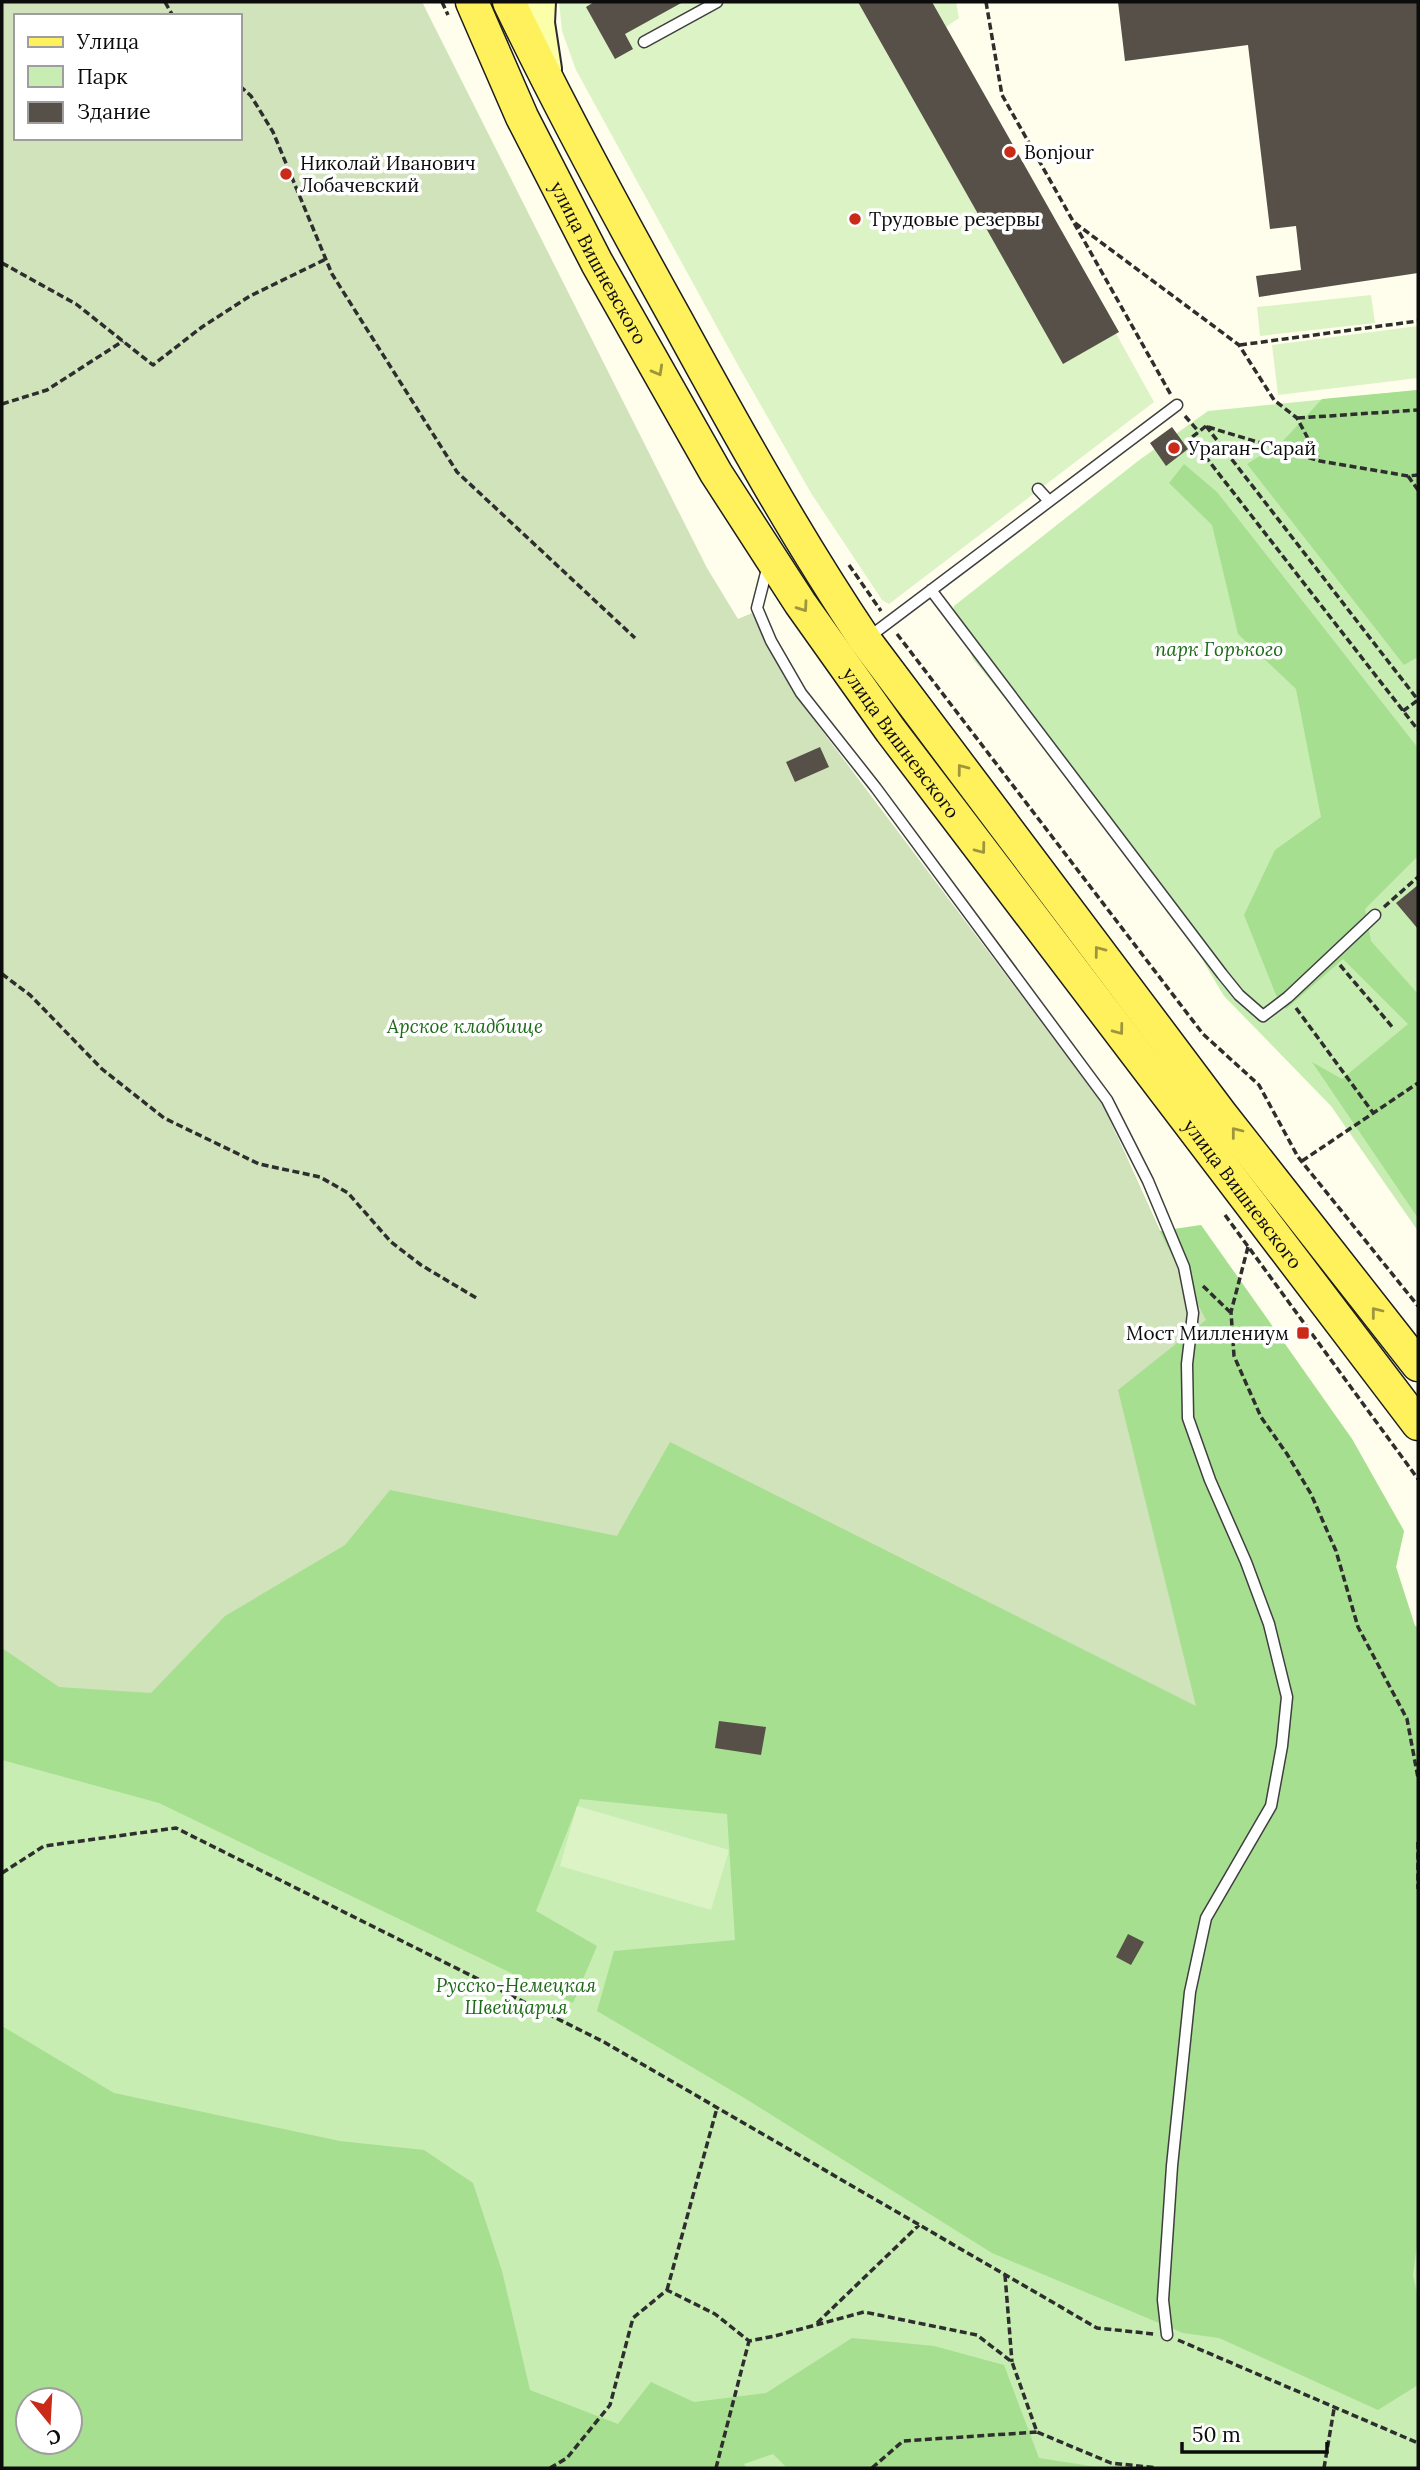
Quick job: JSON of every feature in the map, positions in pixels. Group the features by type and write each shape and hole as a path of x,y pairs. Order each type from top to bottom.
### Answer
{"main road":[{"path":"460,2 522,117"},
{"name":"улица Вишневского","path":"472,2 522,117 597,263 709,462 771,558 891,731 1418,1424"},
{"name":"улица Вишневского","path":"509,2 551,89 750,454 829,585 877,631 1222,1114 1418,1365"},
{"path":"541,2 540,23 551,89"}],"lane":[{"path":"644,42 716,2"},
{"path":"877,631 1177,405"},
{"path":"1038,489 1049,500"},
{"path":"771,558 757,608 771,641 795,683 899,818 1107,1100 1148,1181 1184,1267 1193,1313 1187,1364 1188,1418 1210,1480 1246,1562 1269,1624 1287,1697 1282,1746 1271,1806 1206,1918 1190,1992 1172,2166 1164,2287 1167,2335"},
{"path":"931,590 1239,995 1264,1016 1288,997 1374,915"}],"path":[{"path":"986,2 1002,95 1177,405 1199,432"},
{"path":"242,88 251,96 273,132 332,274 457,472 635,639"},
{"path":"1072,221 1240,345 1274,400 1297,418 1320,461"},
{"path":"2,263 76,304 153,365 202,327 250,296 326,259"},
{"path":"1240,345 1418,321"},
{"path":"2,404 47,390 123,341"},
{"path":"1297,418 1418,410"},
{"path":"1206,426 1191,438 1418,730"},
{"path":"1206,426 1320,461 1408,476 1418,475"},
{"path":"1206,426 1418,700 1404,711"},
{"path":"1408,476 1418,490"},
{"path":"849,565 877,631 1203,1034 1259,1085 1302,1161 1418,1306"},
{"path":"1374,915 1418,877"},
{"path":"1332,955 1394,1029"},
{"path":"2,974 30,995 103,1069 164,1118 259,1164 320,1177 348,1193 391,1242 421,1265 478,1299"},
{"path":"1288,997 1374,1114"},
{"path":"1302,1161 1418,1083"},
{"path":"1248,1247 1230,1312 1234,1356 1261,1417 1311,1494 1336,1551 1358,1627 1407,1719 1418,1778"},
{"path":"1184,1267 1230,1312"},
{"path":"2,1873 44,1846 176,1828 604,2042 1097,2328 1167,2335 1418,2443"},
{"path":"1418,1842 1418,1889"},
{"path":"550,2468 568,2458 610,2405 633,2318 667,2290 717,2108"},
{"path":"816,2325 919,2225"},
{"path":"1005,2275 1012,2362 1037,2432"},
{"path":"667,2290 715,2314 749,2341"},
{"path":"749,2341 864,2312 977,2334 1012,2362"},
{"path":"716,2468 749,2341"},
{"path":"1324,2468 1334,2409"},
{"path":"872,2468 903,2441 1037,2432 1111,2463 1157,2468"}],"green space":[{"name":"Арское кладбище","path":"2,2 422,2 716,645 1117,1136 1160,1231 1201,1225 1352,1439 1404,1531 1396,1567 1415,1626 1418,1627 1418,2237 1413,2275 1418,2297 1418,2385 1378,2410 1219,2338 1183,2333 992,2253 746,2099 597,2011 614,1951 735,1940 727,1814 580,1799 536,1911 597,1946 573,2003 159,1803 2,1760"},
{"name":"Арское кладбище","path":"2,2 422,2 707,568 738,619 752,613 796,696 1102,1103 1160,1232 1206,1320 1118,1390 1196,1706 670,1442 617,1536 390,1490 345,1545 225,1616 151,1693 59,1687 2,1648"},
{"name":"Трудовые резервы","path":"559,2 956,2 959,18 946,27 1154,402 889,604 882,600 811,493 576,70 562,31"},
{"path":"1371,295 1375,323 1260,336 1257,307"},
{"path":"1418,326 1418,378 1278,395 1272,345"},
{"name":"парк Горького","path":"1418,390 1418,1231 1331,1106 1224,996 1162,892 973,659 953,611 954,606 1138,461 1208,411"},
{"path":"1418,390 1418,657 1404,665 1247,464 1281,443 1322,399"},
{"path":"1184,464 1217,492 1418,748 1418,856 1365,909 1371,941 1418,994 1418,1218 1312,1062 1342,1079 1408,1024 1343,959 1286,1009 1276,995 1244,915 1275,850 1321,817 1296,689 1238,634 1212,525 1169,483"},
{"name":"Русско-Немецкая Швейцария","path":"1201,1225 1352,1439 1404,1531 1396,1567 1415,1626 1418,1627 1418,2468 2,2468 2,1648"},
{"path":"577,1806 729,1850 711,1910 560,1866"},
{"path":"2,2026 114,2093 340,2141 424,2150 473,2183 502,2271 530,2390 618,2424 651,2382 694,2402 766,2393 852,2338 934,2346 1004,2365 1039,2458 1103,2468 787,2468 773,2454 744,2464 747,2468 2,2468"}],"building":[{"path":"594,2 683,2 625,34 633,49 615,59 586,7"},
{"path":"858,2 932,2 1119,332 1063,364"},
{"path":"1118,2 1418,2 1418,273 1259,297 1256,276 1301,270 1296,226 1270,229 1248,45 1125,61"},
{"path":"1172,427 1188,449 1166,466 1150,443"},
{"path":"820,747 829,767 795,782 786,762"},
{"path":"1418,885 1418,929 1396,903"},
{"path":"719,1721 766,1727 761,1755 715,1748"},
{"path":"1128,1934 1144,1942 1131,1965 1116,1957"}],"place":[{"name":"Bonjour","path":"1010,152"},
{"name":"Николай Иванович Лобачевский","path":"286,174"},
{"name":"Трудовые резервы","path":"855,219"},
{"name":"Ураган-Сарай","path":"1174,448"},
{"name":"Мост Миллениум","path":"1303,1333"}]}
